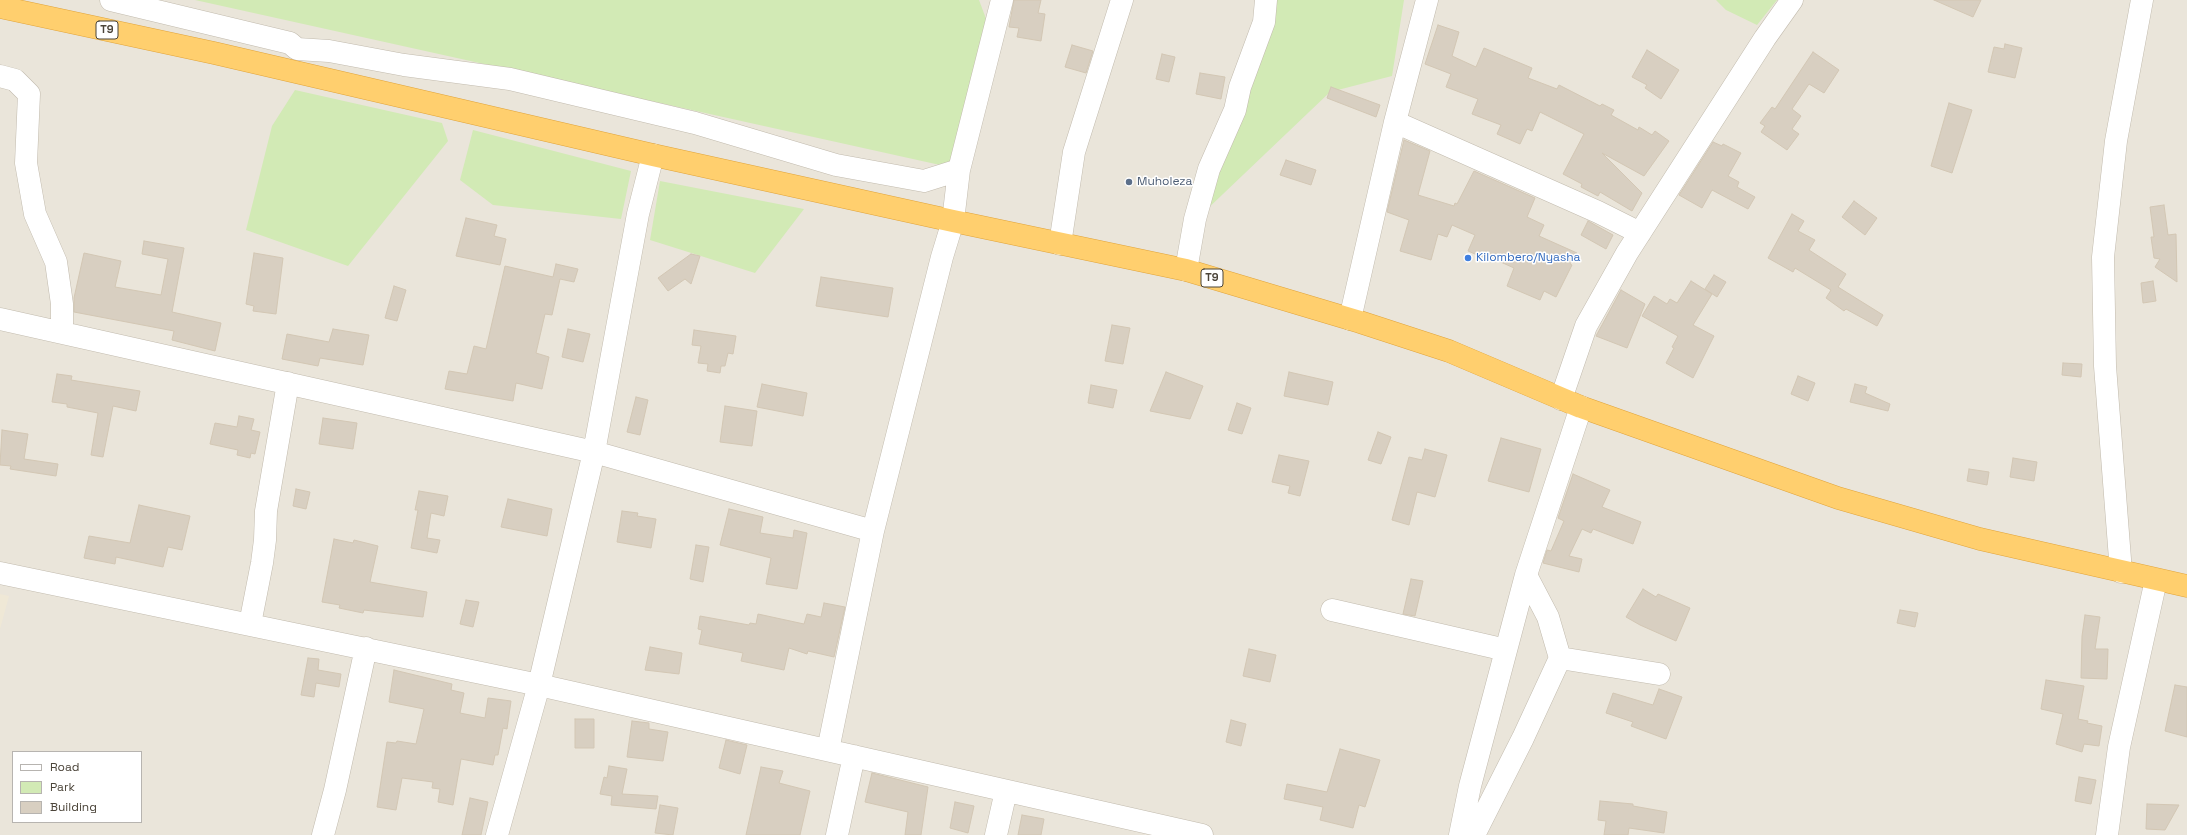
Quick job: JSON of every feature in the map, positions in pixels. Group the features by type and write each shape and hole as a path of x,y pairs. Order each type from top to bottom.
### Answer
{"highway":[{"name":"T9","path":"0,7 214,53 653,155 953,222 1186,270 1350,319 1449,351 1571,403 1838,498 1980,539 2187,586"}],"street":[{"path":"111,0 290,43 297,49 329,51 404,65 510,79 695,123 836,164 924,181 959,170"},
{"path":"828,750 873,531 942,257 953,222 959,170 1002,0"},
{"path":"1060,244 1074,152 1122,0"},
{"path":"1186,270 1195,219 1208,169 1235,110 1240,87 1264,22 1266,0"},
{"path":"1350,319 1394,122 1427,0"},
{"path":"1460,835 1470,786 1571,403 1586,326 1640,233 1765,38 1792,0"},
{"path":"2121,572 2105,366 2103,257 2116,141 2142,0"},
{"path":"0,76 15,80 29,94 26,163 35,214 56,262 62,304 62,332"},
{"path":"1394,122 1598,212 1640,233"},
{"path":"497,835 539,685 594,452 638,214 653,155"},
{"path":"0,319 594,452 873,531"},
{"path":"250,624 262,563 265,540 266,511 288,384"},
{"path":"0,573 539,685 1006,791 1145,829 1202,835"},
{"path":"1474,835 1523,738 1560,658 1548,617 1526,575"},
{"path":"2107,835 2119,747 2156,580"},
{"path":"1332,610 1506,650"},
{"path":"323,835 335,790 366,648"},
{"path":"1560,658 1659,674"},
{"path":"837,835 854,756"},
{"path":"996,835 1006,791"}],"shaded area":[{"path":"0,0 2187,0 2187,835 0,835"},
{"path":"0,594 9,596 0,629"}],"green space":[{"path":"195,0 979,0 988,24 949,167"},
{"path":"1275,0 1404,0 1392,76 1330,92 1201,215"},
{"path":"1716,0 1777,0 1757,25 1726,10"},
{"path":"295,90 442,123 448,141 348,266 246,230 272,126"},
{"path":"473,130 631,171 621,219 493,205 460,180"},
{"path":"660,181 804,209 755,273 650,240"}],"building":[{"path":"1014,0 1041,0 1038,13 1045,14 1041,41 1017,37 1019,28 1009,27"},
{"path":"1934,0 1981,0 1973,17"},
{"path":"1438,25 1459,32 1452,56 1476,67 1484,48 1532,68 1528,78 1557,89 1559,85 1600,106 1602,104 1614,110 1611,115 1638,130 1639,127 1652,135 1655,131 1669,141 1644,176 1602,153 1642,193 1632,211 1600,192 1598,196 1581,187 1582,184 1563,174 1584,134 1540,112 1532,131 1527,129 1520,144 1497,134 1501,125 1472,114 1478,99 1446,87 1451,74 1425,64"},
{"path":"2005,44 2022,48 2015,78 1988,72 1994,47 2004,49"},
{"path":"1072,45 1093,51 1086,73 1065,67"},
{"path":"1647,50 1679,70 1661,99 1645,88 1647,85 1632,77"},
{"path":"1813,52 1839,70 1824,93 1809,84 1792,109 1801,116 1792,129 1799,134 1787,150 1761,132 1765,126 1760,123 1772,107 1775,109"},
{"path":"1162,54 1175,57 1169,82 1156,79"},
{"path":"1200,73 1225,77 1221,99 1196,94"},
{"path":"1331,87 1380,105 1376,117 1327,98"},
{"path":"1949,103 1972,110 1952,173 1931,166"},
{"path":"1404,140 1430,151 1418,195 1454,206 1455,203 1457,204 1474,171 1535,198 1527,217 1544,225 1539,236 1577,253 1570,264 1572,265 1556,297 1544,291 1540,300 1507,286 1514,268 1483,254 1482,257 1468,251 1475,235 1452,225 1447,237 1438,234 1431,260 1400,251 1409,220 1387,212"},
{"path":"1713,142 1722,146 1723,144 1741,153 1728,176 1739,182 1737,187 1755,197 1748,209 1712,190 1702,208 1679,195"},
{"path":"1286,160 1316,170 1311,185 1280,175"},
{"path":"1854,201 1877,218 1865,235 1842,217"},
{"path":"2164,205 2168,235 2176,234 2177,282 2155,267 2160,259 2154,258 2151,237 2154,237 2150,207"},
{"path":"1792,214 1804,221 1798,231 1815,240 1809,250 1846,274 1838,287 1883,315 1877,326 1846,309 1844,311 1826,298 1831,290 1795,268 1793,272 1768,258"},
{"path":"466,218 497,225 494,236 506,239 500,265 456,256"},
{"path":"1588,221 1613,235 1606,249 1581,235"},
{"path":"144,241 184,248 172,312 221,323 215,351 172,340 174,331 74,312 74,298 84,253 121,261 115,287 161,295 168,259 142,254"},
{"path":"254,253 283,258 276,314 253,311 254,306 246,304"},
{"path":"691,254 700,256 691,284 685,279 668,291 658,278"},
{"path":"556,264 578,269 574,282 560,279 552,315 545,314 536,353 549,357 542,389 516,383 513,401 445,389 449,371 467,374 474,346 486,349 505,266 553,277"},
{"path":"1714,275 1726,282 1717,297 1705,289"},
{"path":"821,277 893,288 888,317 816,306"},
{"path":"1691,281 1712,294 1693,325 1714,336 1693,378 1666,363 1674,348 1672,347 1678,336 1642,316 1654,296 1667,304 1670,299 1677,303"},
{"path":"2153,281 2156,301 2143,303 2141,283"},
{"path":"394,286 406,290 397,321 385,318"},
{"path":"1621,290 1645,304 1627,348 1596,336"},
{"path":"1112,325 1130,328 1123,364 1105,361"},
{"path":"333,329 369,335 363,365 320,358 318,366 282,359 287,334 329,342"},
{"path":"568,329 590,334 583,362 562,357"},
{"path":"694,330 736,336 733,354 728,353 725,366 721,366 720,373 707,371 708,364 698,363 701,346 692,345"},
{"path":"2063,363 2082,364 2081,377 2062,375"},
{"path":"1166,372 1203,386 1190,419 1150,411"},
{"path":"1289,372 1333,382 1328,405 1284,396"},
{"path":"57,374 72,376 71,380 140,391 136,411 113,406 103,457 91,455 98,413 67,407 67,404 52,402"},
{"path":"1798,376 1815,383 1808,401 1791,394"},
{"path":"762,384 807,393 803,416 757,407"},
{"path":"1855,384 1867,387 1865,393 1890,404 1888,411 1850,402"},
{"path":"1091,385 1117,390 1113,408 1088,403"},
{"path":"636,397 648,400 640,435 627,432"},
{"path":"1237,403 1251,408 1242,434 1228,430"},
{"path":"725,406 757,411 752,446 720,442"},
{"path":"239,416 254,419 251,430 260,432 255,454 251,453 250,458 237,455 238,450 210,444 215,423 237,427"},
{"path":"323,418 357,423 353,449 319,444"},
{"path":"2,430 28,434 24,459 58,464 56,476 10,469 11,466 0,465"},
{"path":"1378,432 1391,437 1381,464 1368,460"},
{"path":"1501,438 1541,449 1529,492 1488,481"},
{"path":"1425,449 1447,455 1435,497 1417,492 1409,525 1392,520 1409,457 1422,460"},
{"path":"1279,455 1309,461 1300,496 1288,493 1290,486 1272,482"},
{"path":"2013,458 2037,462 2034,481 2010,477"},
{"path":"1969,469 1989,472 1987,485 1967,481"},
{"path":"1573,474 1610,490 1602,507 1641,522 1633,544 1593,529 1591,533 1582,529 1569,556 1582,559 1579,572 1543,563 1547,550 1551,551 1564,521 1558,518"},
{"path":"296,489 310,492 306,509 293,506"},
{"path":"419,491 448,496 444,516 431,513 427,538 440,540 437,553 411,548 418,510 415,510"},
{"path":"508,499 552,509 547,536 501,527"},
{"path":"139,505 190,516 182,550 168,547 163,567 116,557 115,564 84,558 89,536 130,543"},
{"path":"729,509 763,517 760,533 793,538 794,530 807,533 797,589 766,584 771,558 720,545"},
{"path":"622,511 638,513 637,516 656,519 651,548 617,542"},
{"path":"334,539 353,543 354,540 378,546 370,582 427,592 423,617 364,610 363,613 339,608 340,605 322,602"},
{"path":"696,545 709,547 703,582 690,579"},
{"path":"1411,579 1423,581 1415,616 1403,614"},
{"path":"1643,589 1656,597 1658,594 1690,608 1676,641 1626,617"},
{"path":"466,600 479,602 473,627 460,624"},
{"path":"824,603 845,607 834,657 808,651 807,654 789,648 784,670 741,661 743,653 699,644 702,630 698,629 700,616 749,625 750,623 756,624 758,614 804,624 807,614 821,617"},
{"path":"1900,610 1918,613 1915,627 1897,623"},
{"path":"2085,615 2100,617 2095,649 2108,649 2107,679 2081,678 2082,636"},
{"path":"650,647 682,653 679,674 645,670"},
{"path":"1249,649 1276,655 1270,682 1243,676"},
{"path":"308,658 319,659 318,670 341,674 339,687 316,683 314,697 301,695"},
{"path":"394,670 452,684 451,690 464,693 460,713 485,718 488,698 511,701 507,729 503,728 498,755 495,755 493,765 461,759 453,805 438,802 440,789 432,788 433,782 402,778 396,810 377,807 387,742 396,743 397,741 416,744 424,709 389,702"},
{"path":"2046,680 2084,686 2078,719 2088,721 2087,723 2102,726 2099,746 2084,744 2082,752 2056,744 2063,714 2041,709"},
{"path":"2175,685 2187,687 2187,737 2165,731"},
{"path":"1659,689 1682,697 1666,739 1631,726 1633,722 1606,713 1613,693 1653,705"},
{"path":"575,719 594,719 594,748 575,748"},
{"path":"1231,720 1246,724 1241,746 1226,742"},
{"path":"632,721 649,723 649,729 668,732 663,761 627,757"},
{"path":"726,740 747,745 740,774 719,768"},
{"path":"1340,749 1380,760 1365,807 1359,805 1353,828 1320,820 1323,807 1284,799 1287,784 1327,792"},
{"path":"609,766 627,769 622,794 658,796 656,809 611,805 612,796 600,794 604,777 607,778"},
{"path":"761,767 783,771 779,783 810,791 800,835 746,835"},
{"path":"872,773 928,787 921,835 905,835 908,812 865,802"},
{"path":"2079,777 2096,780 2091,804 2075,801"},
{"path":"470,798 488,802 481,835 462,835"},
{"path":"1600,801 1633,804 1633,806 1667,812 1664,833 1629,828 1628,835 1604,835 1606,821 1598,820"},
{"path":"955,802 974,806 968,833 950,828"},
{"path":"2147,804 2179,805 2165,830 2146,829"},
{"path":"660,805 678,808 673,835 655,833"},
{"path":"1022,815 1044,819 1041,835 1018,835"}],"place":[{"name":"Muholeza","path":"1129,182"},
{"name":"Kilombero/Nyasha","path":"1468,258"}]}
